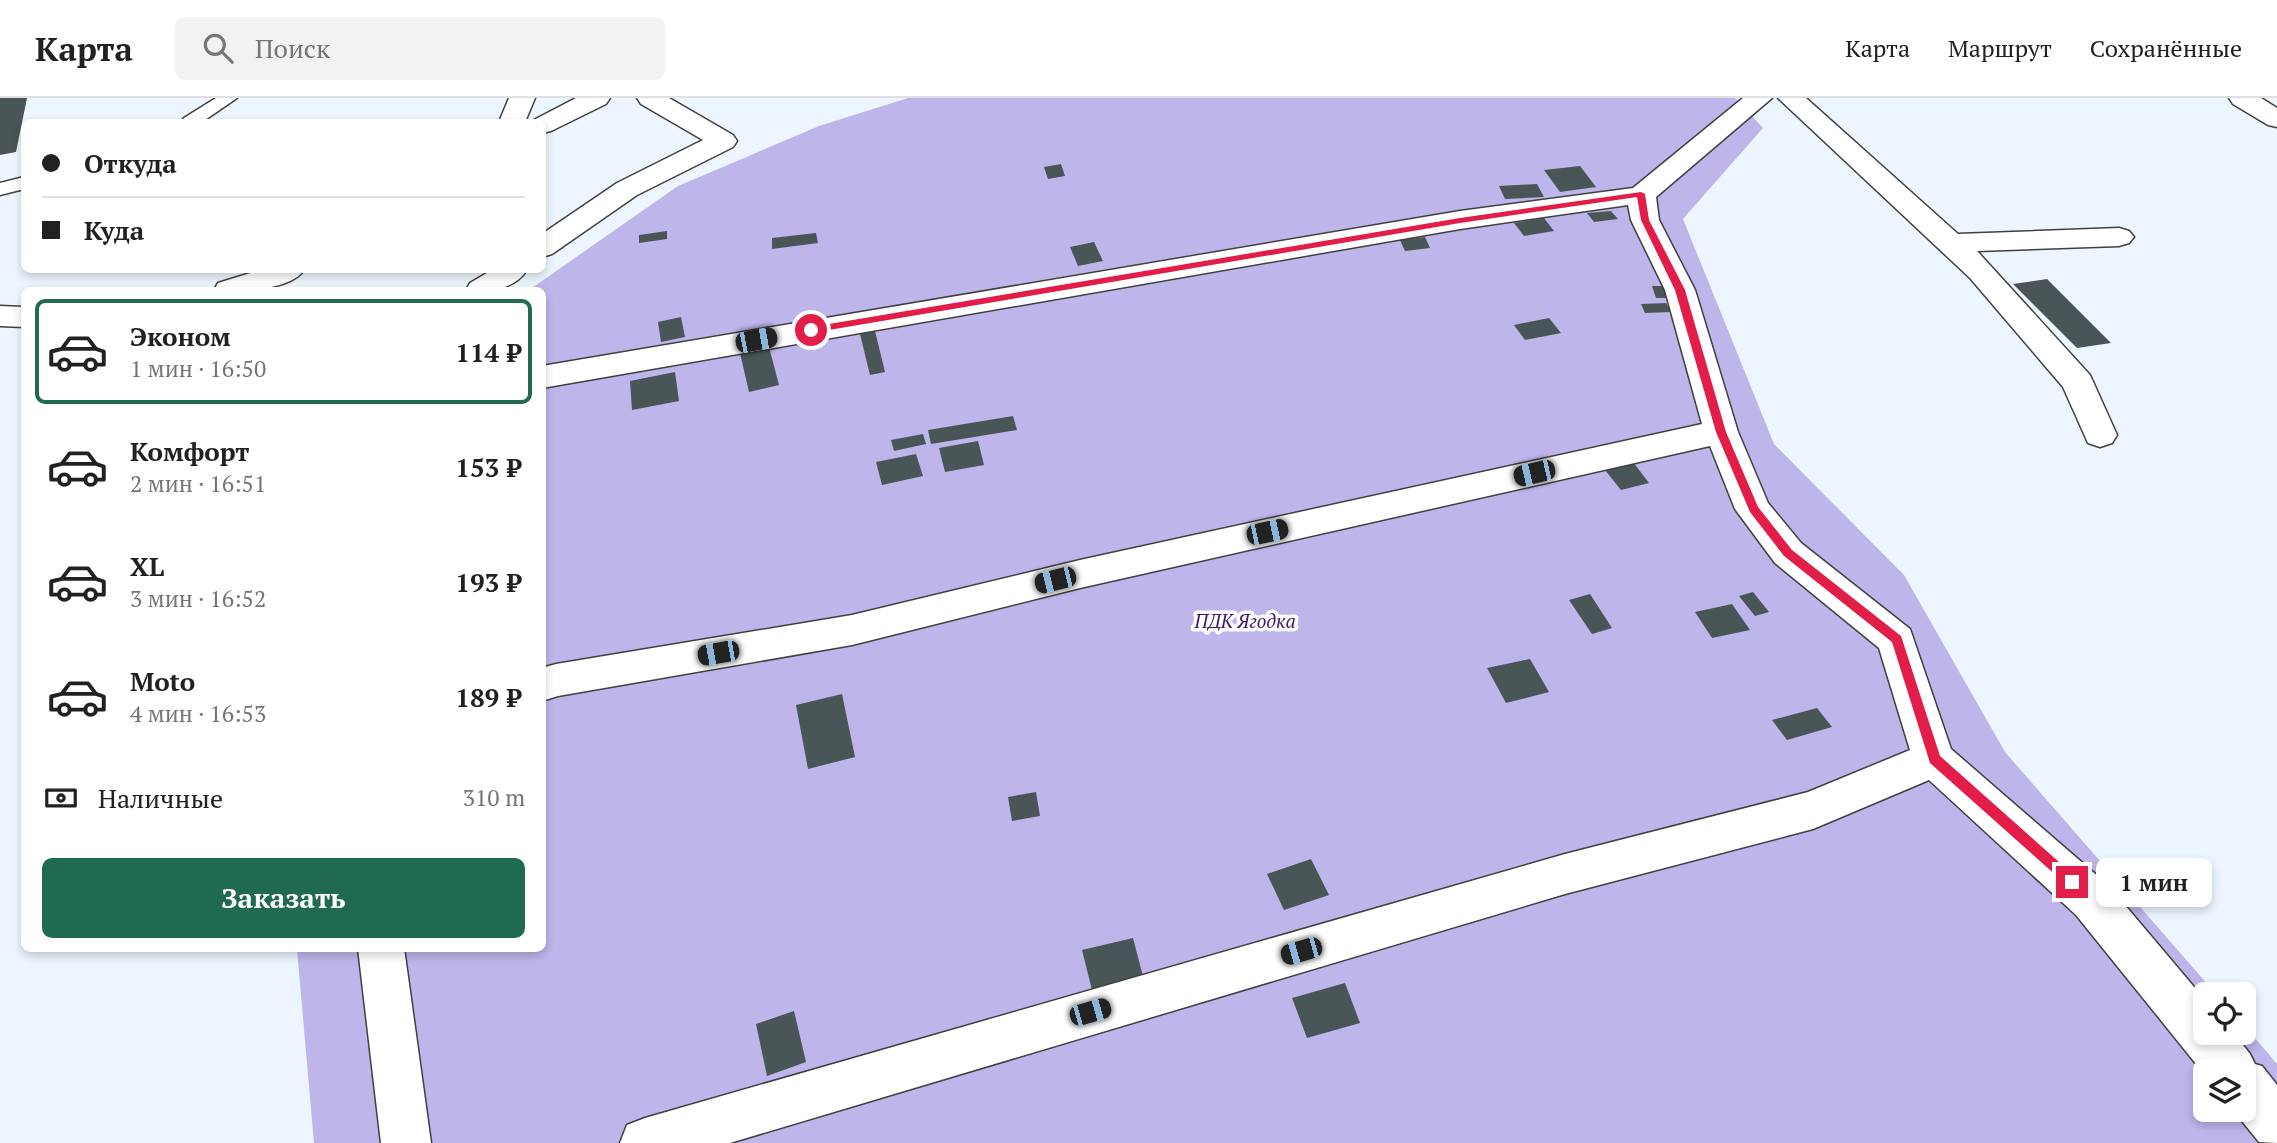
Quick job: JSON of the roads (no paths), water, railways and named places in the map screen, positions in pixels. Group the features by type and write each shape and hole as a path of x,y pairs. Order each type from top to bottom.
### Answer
{"street":[{"path":"513,119 522,98"},
{"path":"546,123 597,98"},
{"path":"546,245 627,189 723,141 650,98"},
{"path":"546,376 1418,227 1641,194 1759,98"},
{"path":"1791,98 1981,271 2078,383 2100,435"},
{"path":"2242,98 2277,119"},
{"path":"1641,194 1645,220 1680,290 1721,432 1753,509 1788,553 1896,639 1934,759 2092,900 2223,1059"},
{"path":"1949,243 2119,237"},
{"path":"238,287 280,273"},
{"path":"486,287 507,273"},
{"path":"0,316 21,317"},
{"path":"546,684 852,630 1080,574 1721,432"},
{"path":"645,1143 1565,874 1813,810 1934,759"},
{"path":"382,952 406,1143"},
{"path":"2256,1099 2277,1124"}],"lane":[{"path":"195,119 228,98"},
{"path":"0,189 21,184"}],"park label":[{"name":"ПДК Ягодка","path":"1245,621"}]}
